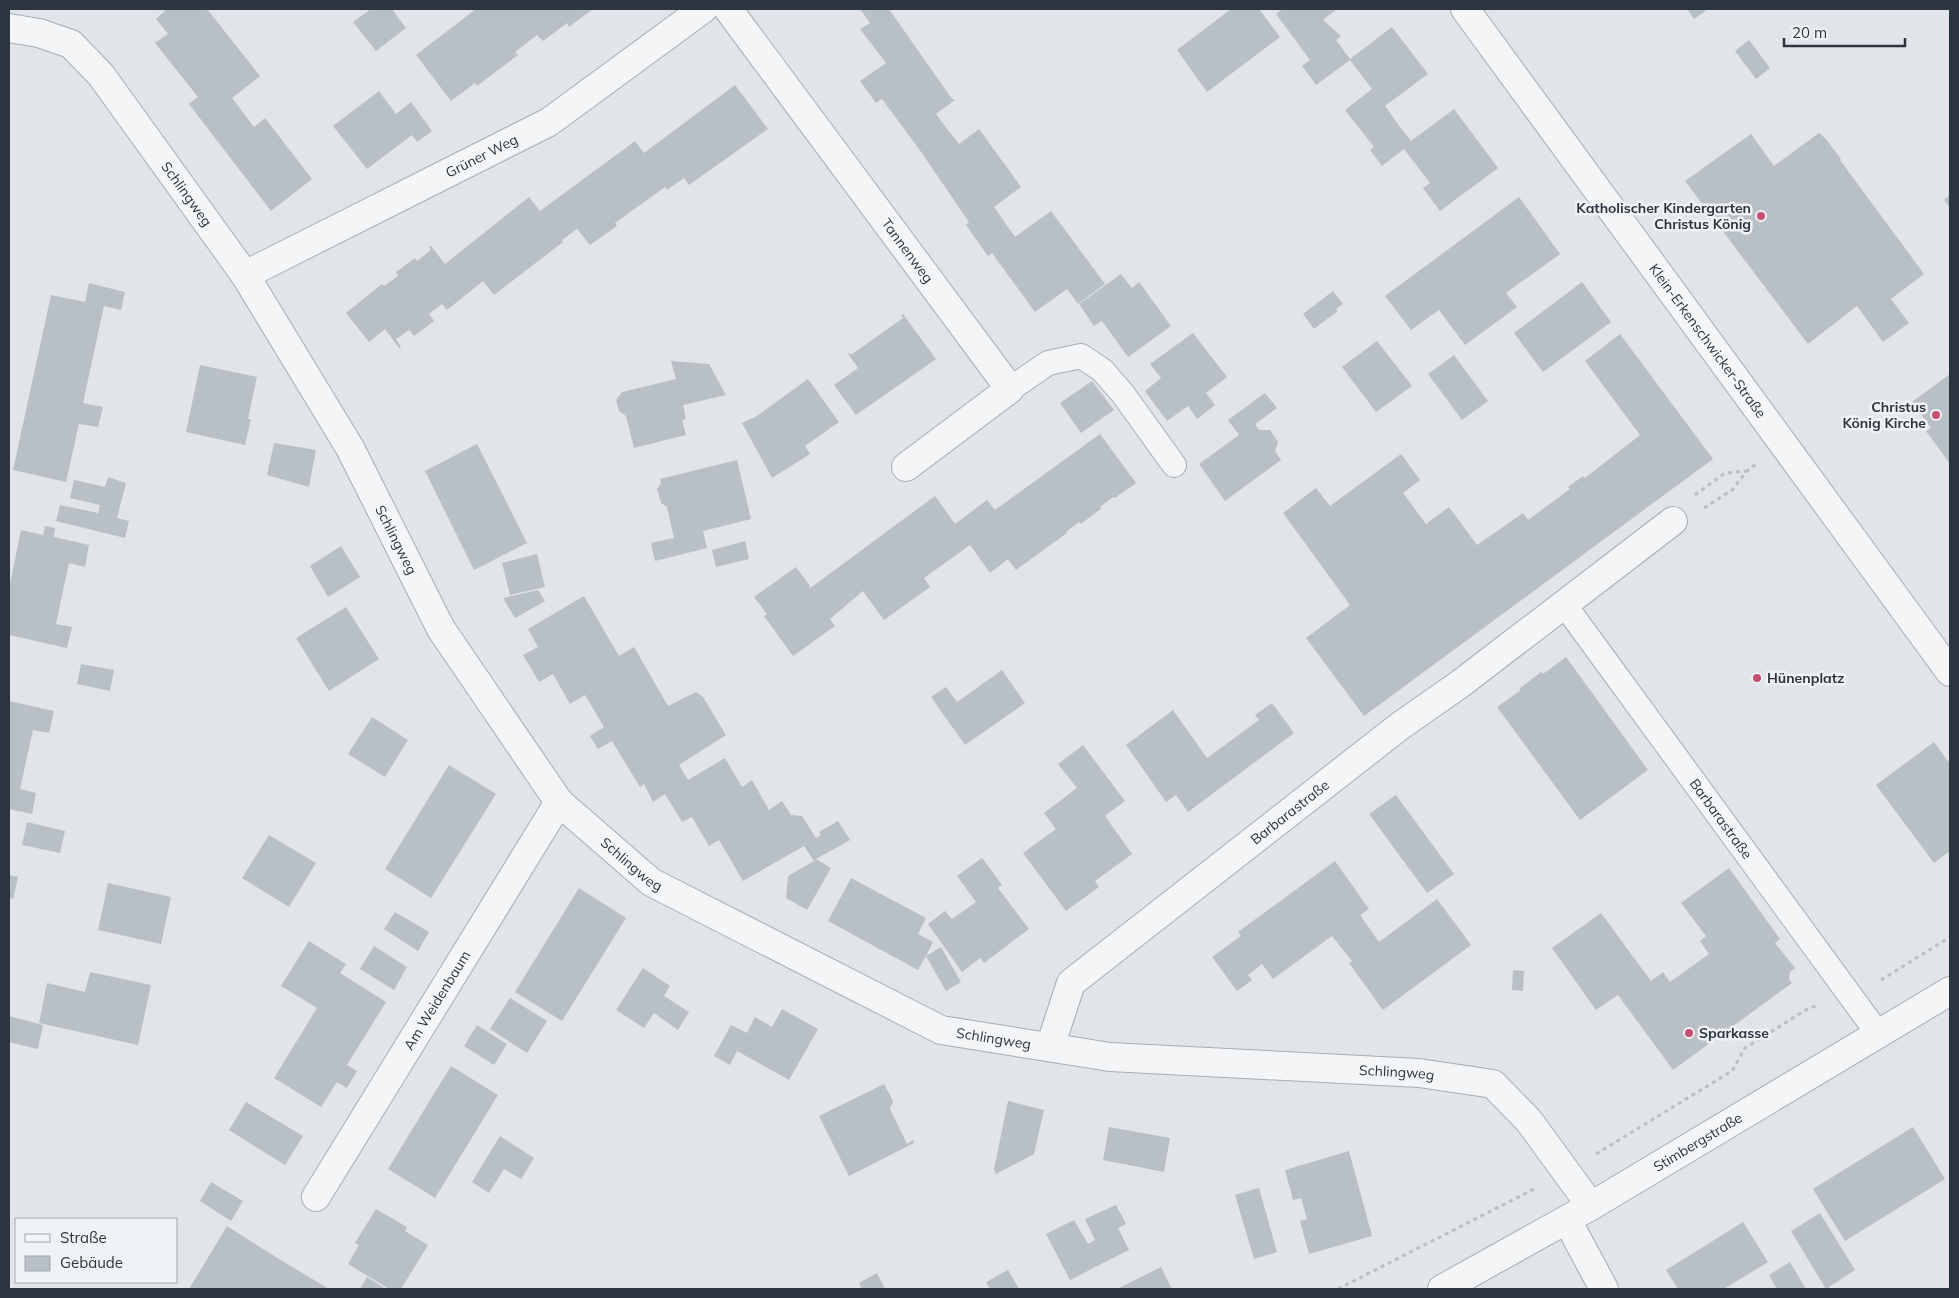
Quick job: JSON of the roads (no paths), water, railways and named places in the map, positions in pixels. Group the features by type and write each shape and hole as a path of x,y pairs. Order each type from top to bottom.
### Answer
{"street":[{"path":"9,15 10,9"},
{"name":"Grüner Weg","path":"245,275 549,122 703,9"},
{"name":"Tannenweg","path":"728,9 1010,389"},
{"name":"Klein-Erkenschwicker-Straße","path":"1465,9 1950,672"},
{"name":"Schlingweg","path":"9,28 39,33 71,44 101,75 245,275 350,448 441,629 559,802 651,882 941,1030 1110,1057 1419,1073 1493,1084 1529,1121 1591,1206"},
{"path":"906,467 1010,389"},
{"name":"Barbarastraße","path":"1050,1047 1071,983 1400,726 1460,684 1673,520"},
{"name":"Am Weidenbaum","path":"316,1197 559,802"},
{"name":"Stimbergstraße","path":"1442,1289 1591,1206 1950,991"},
{"path":"1567,1220 1604,1289"}],"lane":[{"path":"1010,389 1048,363 1081,356 1102,370 1123,394 1174,465"},
{"name":"Barbarastraße","path":"1564,604 1878,1035"}],"place":[{"name":"Katholischer Kindergarten Christus König","path":"1761,216"},
{"name":"Christus König Kirche","path":"1936,415"},
{"name":"Hünenplatz","path":"1757,678"},
{"name":"Sparkasse","path":"1689,1033"}]}
